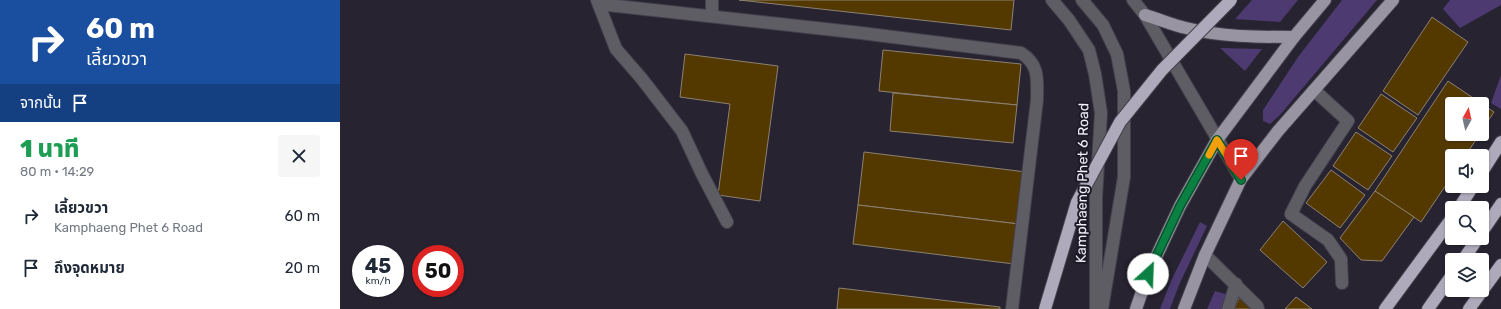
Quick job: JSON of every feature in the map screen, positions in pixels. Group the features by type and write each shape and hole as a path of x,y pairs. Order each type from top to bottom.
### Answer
{"highway":[{"path":"1045,309 1077,202 1120,122 1162,70 1231,0"},
{"path":"1489,161 1501,142"},
{"path":"1489,222 1501,204"},
{"path":"1385,309 1445,228"},
{"path":"1469,309 1501,264"},
{"path":"1428,309 1445,285"}],"main road":[{"path":"1136,309 1148,274 1180,206 1217,140 1294,37 1325,0"},
{"path":"1184,309 1205,255 1241,180 1278,131 1393,0"},
{"path":"1145,15 1187,28 1220,34 1252,37 1294,37"}],"street":[{"path":"712,0 712,16"},
{"name":"Kamphaeng Phet 6 Road","path":"1052,0 1069,20 1089,50 1102,113 1096,198 1096,309"},
{"name":"Kamphaeng Phet 6 Road","path":"1082,0 1103,25 1117,54 1124,91 1124,177 1102,309"},
{"path":"1133,0 1145,15 1241,180"},
{"path":"728,222 702,174 682,131 642,79 616,49 598,2 1021,53 1028,58 1034,66 1037,74 1038,100 1012,309"},
{"path":"1314,90 1348,120 1305,186 1291,214 1328,240 1341,260 1342,283"},
{"path":"1205,255 1236,284 1257,306 1258,309"},
{"path":"1228,309 1236,284"}],"shaded area":[{"path":"1252,0 1298,0 1280,22 1235,19"},
{"path":"1342,0 1377,0 1280,115 1270,124 1263,121 1263,110 1298,57"},
{"path":"1450,0 1501,0 1501,5 1460,28 1443,9"},
{"path":"1220,48 1262,49 1245,71"},
{"path":"1501,75 1501,109 1491,103"},
{"path":"1200,222 1207,226 1179,285 1170,309 1160,309 1171,281"},
{"path":"1215,291 1229,295 1224,309 1207,309"}],"building":[{"path":"739,0 1014,0 1011,30"},
{"path":"1432,17 1468,42 1418,115 1383,91"},
{"path":"883,50 1021,64 1017,105 879,91"},
{"path":"685,54 778,66 760,201 718,195 730,104 680,97"},
{"path":"1448,81 1472,97 1445,97 1445,141 1475,141 1470,149 1445,149 1445,186 1421,222 1375,191"},
{"path":"893,93 1017,105 1013,143 890,131"},
{"path":"1381,94 1417,118 1393,152 1358,128"},
{"path":"1489,109 1494,112 1489,120"},
{"path":"1356,132 1392,156 1368,190 1333,166"},
{"path":"864,152 1026,172 1019,224 858,205"},
{"path":"1331,170 1365,195 1340,228 1306,203"},
{"path":"1375,191 1414,217 1382,261 1361,260 1340,238"},
{"path":"858,205 1019,224 1014,264 853,244"},
{"path":"1283,221 1327,262 1303,288 1260,250"},
{"path":"839,288 1000,307 1000,309 837,309"},
{"path":"1296,297 1312,309 1285,309"},
{"path":"1239,298 1262,306 1261,309 1234,309"}],"slow traffic":[{"path":"1209,155 1217,140 1229,159"}],"route":[{"path":"1148,274 1180,206 1217,140 1241,180"}]}
